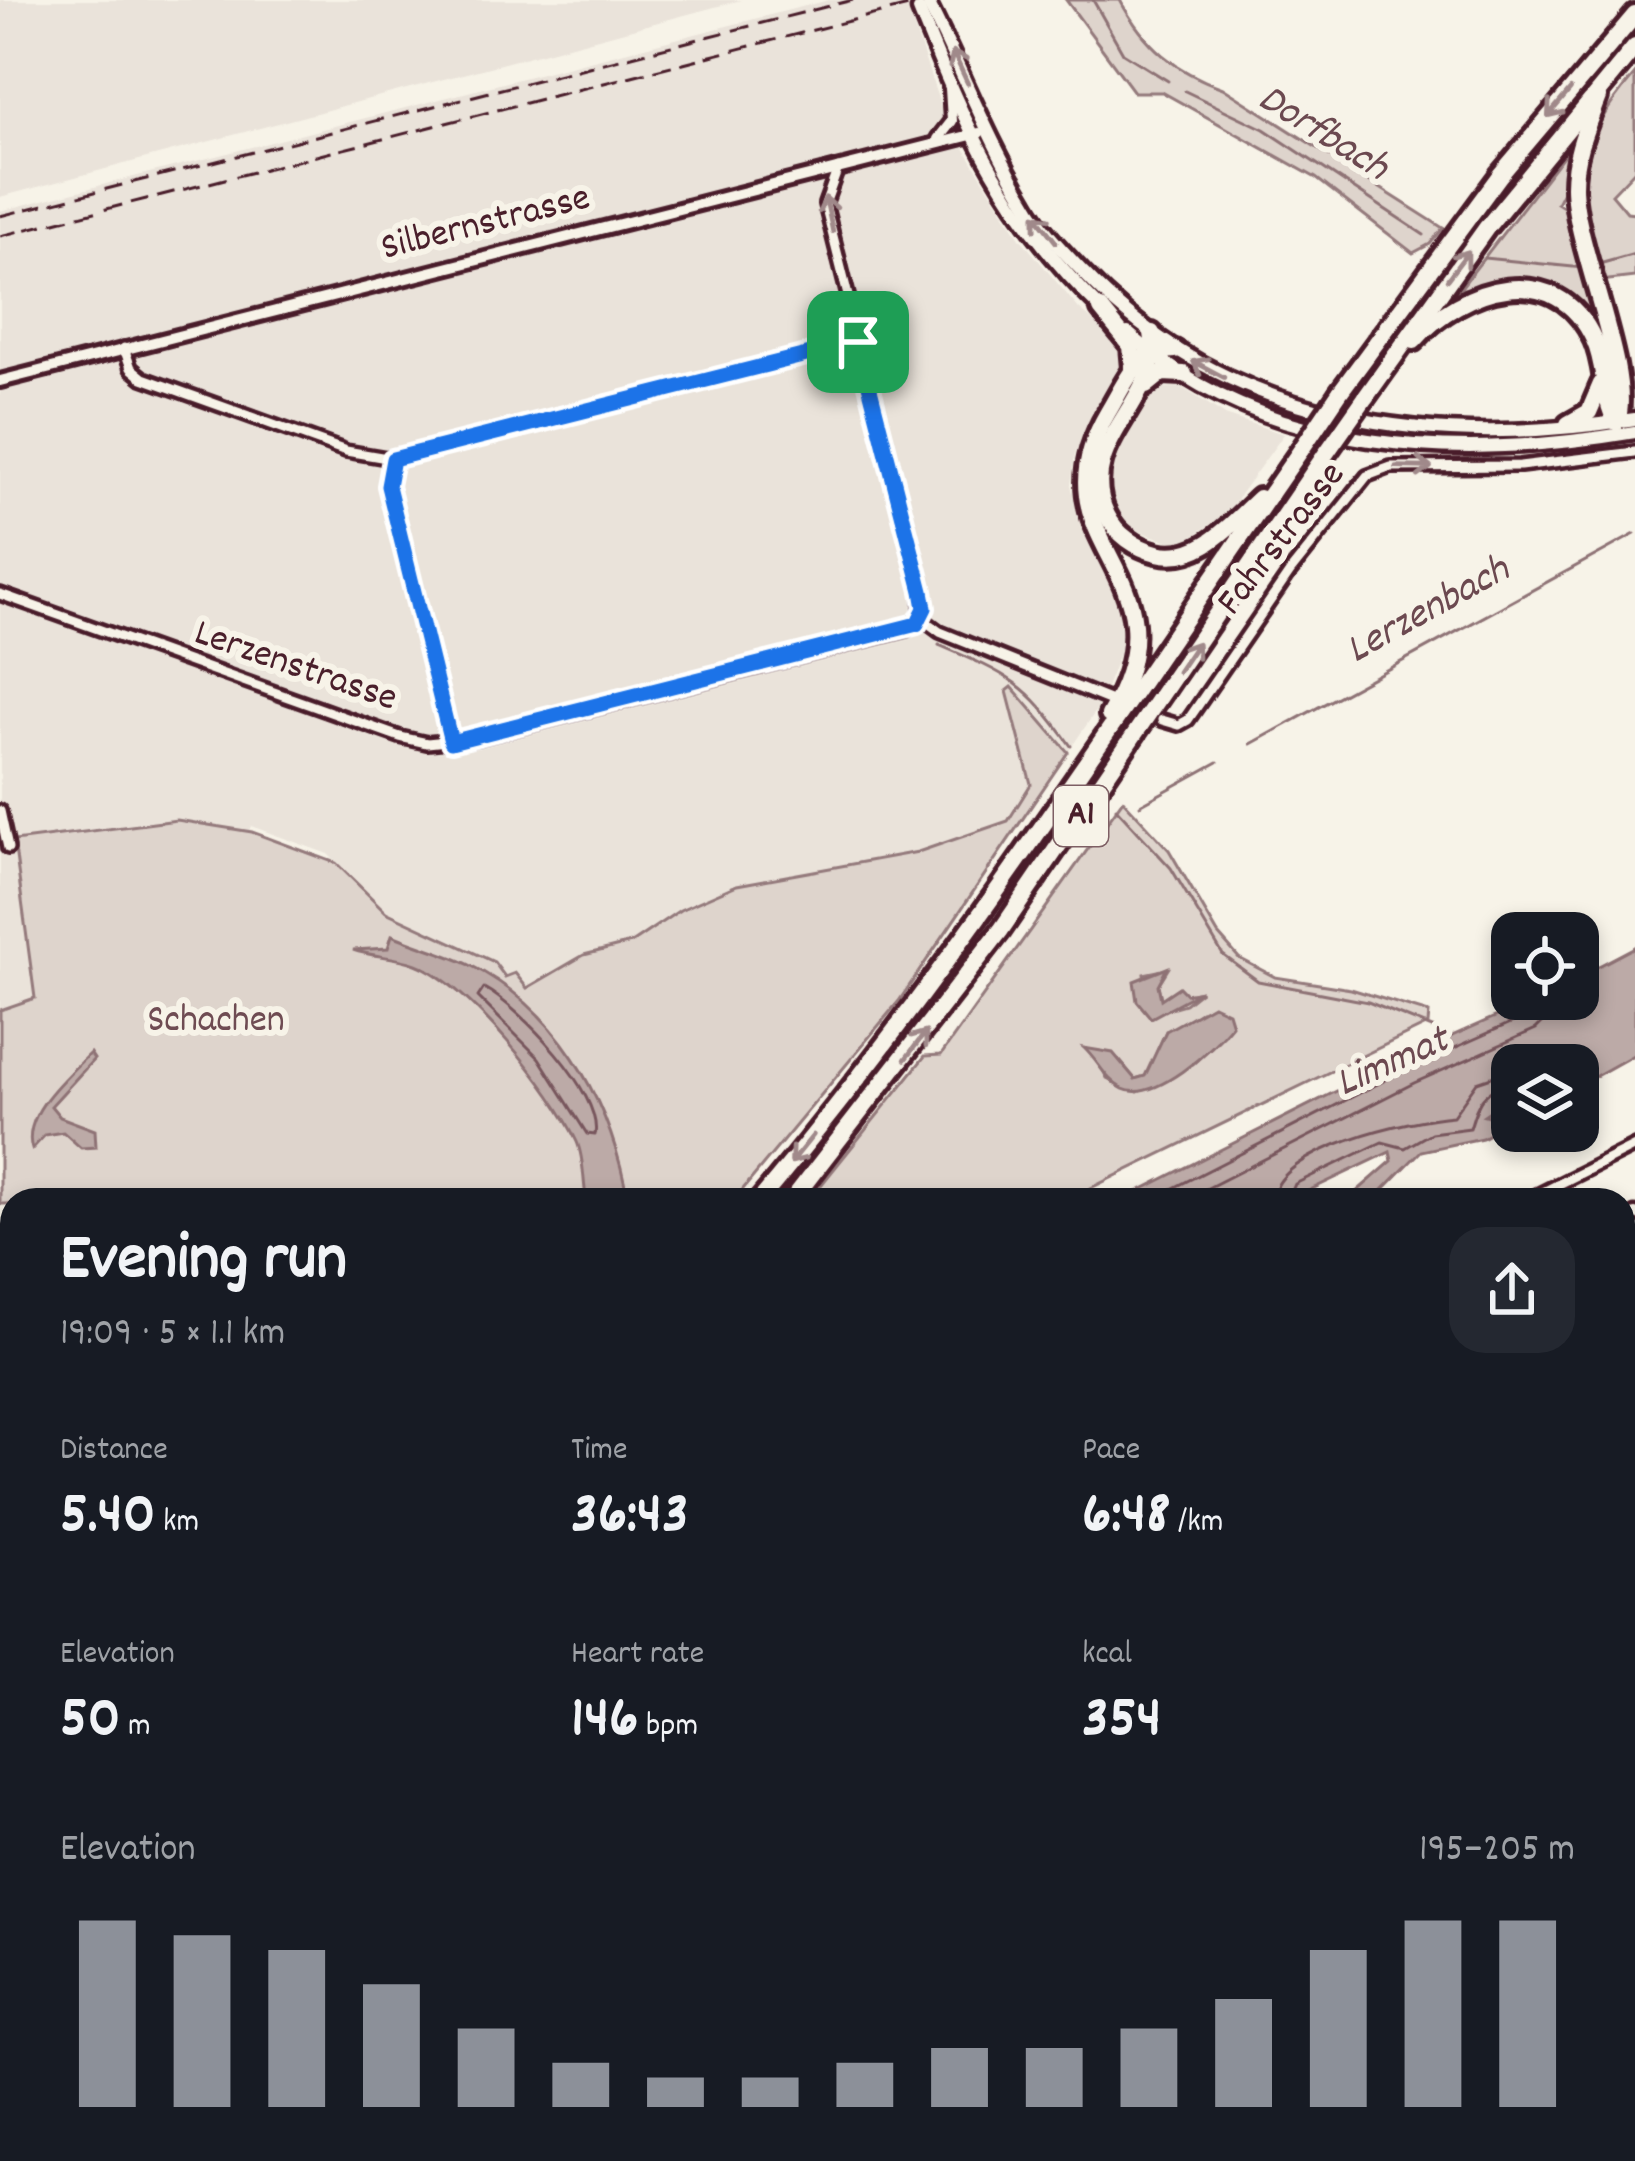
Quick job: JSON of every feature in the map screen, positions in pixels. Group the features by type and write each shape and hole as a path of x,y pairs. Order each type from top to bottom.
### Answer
{"highway":[{"name":"A1","path":"770,1188 898,1027 1024,854 1300,449 1490,188 1635,14"},
{"name":"A1","path":"802,1188 1000,930 1472,246 1635,47"},
{"path":"1603,83 1579,149 1574,199 1611,382 1635,402"},
{"path":"1366,396 1437,317 1472,295 1506,286 1548,294 1576,313 1595,342 1630,426"},
{"path":"1101,309 1131,346 1132,370"},
{"path":"1153,347 1175,350"},
{"path":"1024,854 1047,807 1119,698 1134,658 1132,601 1090,517 1083,484 1090,442 1132,370 1153,347"},
{"path":"1153,347 1100,465 1102,503 1122,535 1153,552 1176,554 1208,543 1285,472"},
{"path":"1120,421 1154,376 1184,374"},
{"path":"1568,424 1594,405 1611,382"}],"main road":[{"path":"1153,347 1047,232 924,7 971,135 1034,240 1101,309 1184,374 1253,409 1336,435 1461,447 1601,437 1630,426"},
{"path":"1175,350 1259,395 1343,419 1439,429 1630,426"}],"street":[{"path":"934,143 952,121 950,88"},
{"name":"Silbernstrasse","path":"0,381 988,130"},
{"path":"838,168 825,195 838,264 922,591 921,618 940,632 1109,700"},
{"path":"124,348 131,368 143,378 346,451 393,459 858,342"},
{"name":"Fahrstrasse","path":"1162,720 1179,725 1188,720 1290,572 1367,476 1391,467 1520,466 1635,452"},
{"path":"393,459 388,486 451,742"},
{"name":"Lerzenstrasse","path":"0,594 400,737 451,742 906,630 921,618"},
{"path":"0,811 8,848"},
{"path":"1551,1188 1635,1146"}],"shaded area":[{"path":"0,0 741,0 0,197"},
{"path":"829,0 946,0 908,10 944,116 1020,238 1079,309 1117,340 1125,362 1075,454 1071,485 1081,526 1117,593 1124,641 1098,708 1068,752 1012,687 1031,784 1009,821 918,852 737,885 680,910 631,943 584,955 527,989 517,978 505,977 493,962 386,912 328,854 251,826 249,831 177,820 14,842 35,999 0,1010 0,211"},
{"path":"1181,387 1227,416 1284,434 1226,514 1187,540 1171,542 1130,528 1115,504 1111,483 1120,442 1152,389"}],"green space":[{"path":"1066,0 1120,0 1150,43 1176,65 1223,88 1443,228 1430,244 1413,253 1316,178 1162,92 1134,92"},
{"path":"1635,74 1635,170 1612,194 1627,212 1635,213 1635,277 1600,281 1587,221 1585,171 1599,125"},
{"path":"1576,139 1571,176 1557,203 1573,213 1614,382 1581,312 1505,281 1459,290"},
{"name":"Schachen","path":"1012,687 1068,752 899,1001 744,1188 0,1188 0,1010 35,998 14,841 177,820 252,832 336,863 386,912 494,962 505,977 515,973 527,988 584,955 631,943 680,910 737,885 918,852 1008,821 1031,784 1007,691"},
{"path":"1123,800 1169,850 1218,934 1239,958 1275,977 1351,989 1429,1013 1428,1024 1091,1188 819,1188 925,1056 941,1055","holes":["1168,969 1158,985 1161,999 1201,991 1185,1004 1150,1014 1144,974","1201,1011 1224,1035 1193,1064 1138,1092 1107,1078 1098,1061 1120,1061 1135,1079 1146,1076 1166,1031 1177,1030"]}],"water":[{"path":"392,935 461,961 528,1005 573,1057 590,1087 616,1151 623,1188 585,1188 579,1148 566,1121 507,1041 460,993 416,964 353,950 388,948"},
{"name":"Limmat","path":"1635,947 1635,1054 1599,1074 1599,1044 1491,1044 1491,1110 1484,1115 1491,1117 1491,1133 1421,1151 1385,1188 1361,1188 1392,1161 1390,1152 1314,1188 1145,1188 1402,1058 1491,1019 1599,1020 1599,966"},
{"path":"1167,968 1158,985 1161,999 1179,987 1186,994 1201,991 1151,1018 1137,1001 1134,981"},
{"path":"1213,1005 1228,1012 1232,1025 1198,1059 1151,1089 1123,1089 1084,1048 1113,1053 1135,1079 1145,1076 1166,1031"},
{"path":"90,1053 94,1059 51,1106 60,1117 95,1130 96,1147 81,1148 63,1132 45,1135 32,1149 30,1136 39,1110"}],"waterway":[{"name":"Dorfbach","path":"1093,0 1123,53 1168,81"},
{"name":"Dorfbach","path":"1185,91 1264,129 1424,235"},
{"name":"Dorfbach","path":"1599,264 1635,254"},
{"name":"Dorfbach","path":"1484,258 1583,268"},
{"name":"Lerzenbach","path":"1251,744 1635,534"},
{"path":"939,645 1014,683 1041,707 1071,746"},
{"name":"Lerzenbach","path":"1140,805 1218,762"},
{"path":"1116,808 1171,868 1223,955 1258,981 1368,1002 1452,1036"}],"railway":[{"path":"0,216 853,0"},
{"path":"0,236 932,0"}],"route":[{"path":"858,342 922,591 924,614 913,628 451,742 388,486 393,459 858,342"}]}
